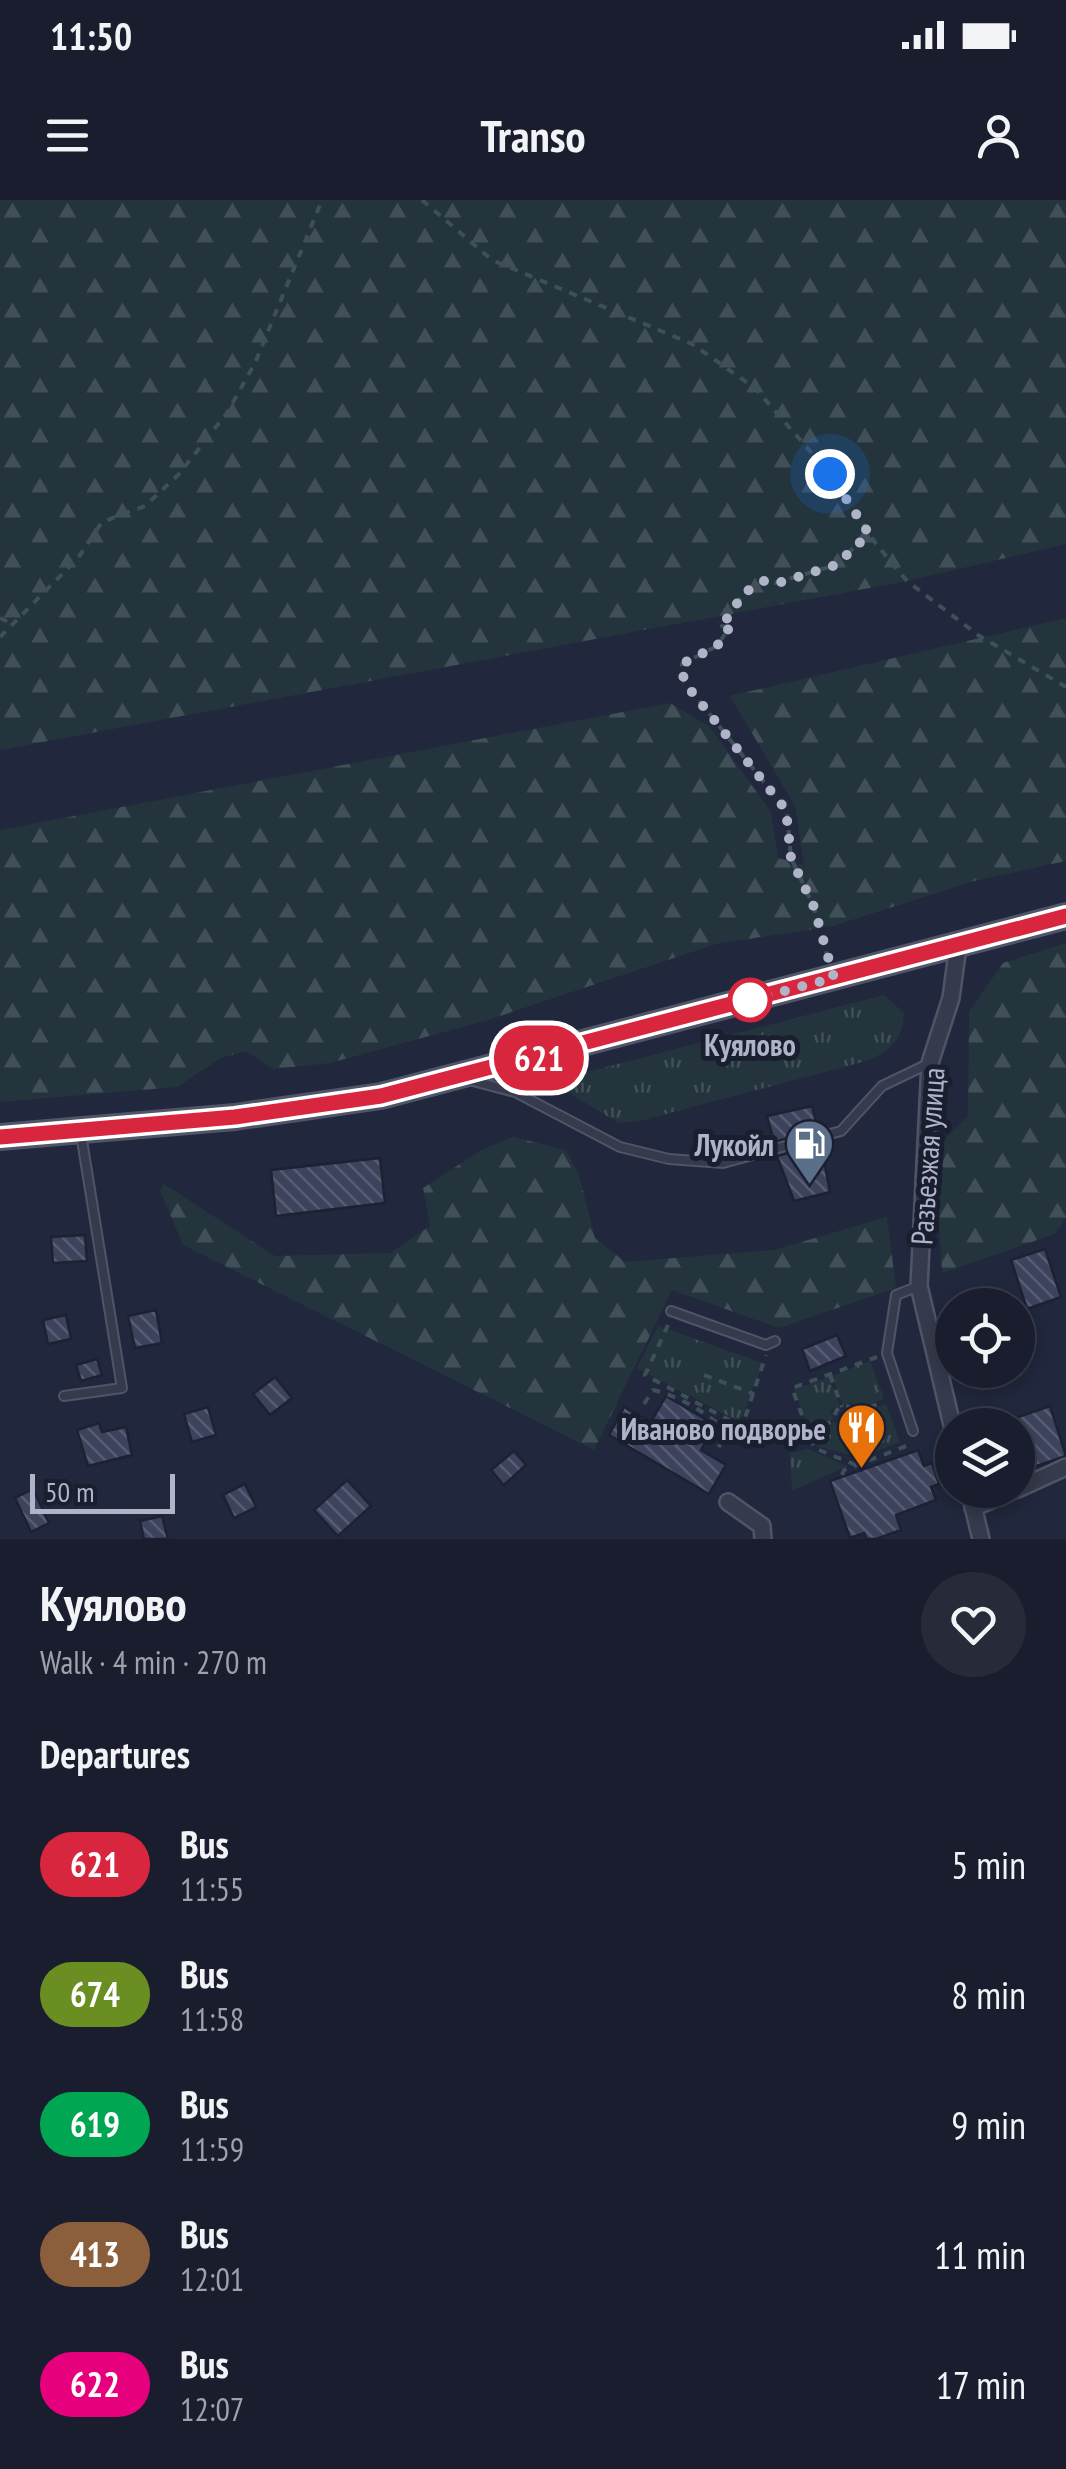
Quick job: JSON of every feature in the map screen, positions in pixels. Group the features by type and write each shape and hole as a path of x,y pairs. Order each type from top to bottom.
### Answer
{"main road":[{"path":"0,1137 310,1108 464,1078 1066,916"}],"street":[{"name":"Разъезжая улица","path":"948,1408 919,1286 930,1063 951,998 958,946"},
{"path":"1035,1481 1066,1467"},
{"path":"728,1502 762,1526 764,1539"},
{"path":"973,1508 981,1539"}],"lane":[{"path":"464,1078 515,1092 620,1147 669,1159 722,1163 841,1131 857,1119 871,1094 930,1063"},
{"path":"64,1396 122,1388 80,1130"},
{"path":"912,1432 887,1354 896,1296 919,1286"},
{"path":"672,1311 771,1343"}],"path":[{"path":"0,636 78,558 102,522 145,506 179,474 227,412 254,363 322,200"},
{"path":"422,200 492,260 692,344 754,388 830,474 869,534 921,592 978,635 1066,688"},
{"path":"834,978 814,907 791,858 786,810 684,682 682,664 717,646 729,628 722,626 744,593 764,581 775,584 836,565 869,534"},
{"path":"0,618 10,624"},
{"path":"672,1311 645,1375 728,1432 717,1450"},
{"path":"644,1404 652,1390 665,1389 742,1426 771,1343"},
{"path":"859,1464 814,1448 792,1388 887,1354"},
{"path":"704,1375 754,1394"},
{"path":"830,1375 842,1407"},
{"path":"854,1413 881,1403"},
{"path":"851,1404 857,1421 840,1428 833,1410 842,1407 851,1404"},
{"path":"720,1424 724,1417"},
{"path":"808,1430 836,1420"},
{"path":"849,1424 859,1464"},
{"path":"842,1475 859,1464 917,1442 912,1432"}],"green space":[{"path":"0,200 1066,200 1066,544 907,581 0,750"},
{"path":"1066,618 1066,861 974,881 833,926 716,944 488,1020 330,1063 273,1069 246,1051 221,1058 177,1087 0,1102 0,830 670,703 710,727 771,812 778,858 804,865 795,806 730,696"},
{"path":"1066,943 1066,1218 1055,1234 942,1273 935,1149 968,1116 969,1012 1003,963"},
{"path":"884,995 904,1013 903,1022 895,1041 870,1060 640,1121 619,1123 564,1090 564,1078"},
{"path":"513,1137 566,1150 579,1175 595,1238 625,1262 774,1250 887,1217 896,1288 779,1328 672,1290 594,1450 183,1245 160,1190 164,1184 275,1256 390,1253 430,1226 423,1188 483,1149"},
{"path":"658,1326 763,1363 740,1422 637,1368"},
{"path":"870,1361 884,1399 855,1410 851,1402 843,1405 832,1376"},
{"path":"829,1377 840,1406 830,1410 834,1419 809,1428 794,1390"},
{"path":"886,1404 900,1442 863,1456 851,1426 859,1422 857,1415"},
{"path":"835,1422 838,1430 848,1427 859,1457 816,1446 810,1432"},
{"path":"808,1449 847,1466 792,1491 790,1453"}],"building":[{"path":"812,1106 818,1130 774,1142 767,1116"},
{"path":"821,1144 830,1192 794,1201 777,1156"},
{"path":"380,1158 385,1203 276,1216 271,1170"},
{"path":"85,1235 87,1261 53,1263 51,1237"},
{"path":"1045,1249 1061,1297 1035,1306 1035,1288 1020,1288 1011,1260"},
{"path":"156,1310 162,1343 135,1348 128,1316"},
{"path":"66,1315 71,1339 48,1344 43,1320"},
{"path":"837,1335 846,1356 810,1371 802,1349"},
{"path":"97,1359 102,1375 81,1381 76,1365"},
{"path":"275,1377 292,1398 270,1415 253,1394"},
{"path":"666,1396 715,1425 701,1450 726,1465 709,1494 609,1435 624,1407 651,1422"},
{"path":"1050,1406 1066,1456 1035,1467 1035,1411"},
{"path":"208,1407 216,1435 192,1442 184,1414"},
{"path":"99,1423 102,1432 126,1427 132,1455 88,1466 77,1430"},
{"path":"918,1450 924,1466 932,1463 935,1500 896,1515 901,1530 876,1539 867,1539 864,1533 850,1538 830,1481"},
{"path":"514,1451 526,1465 504,1485 491,1470"},
{"path":"347,1480 371,1506 338,1536 314,1510"},
{"path":"245,1484 256,1507 234,1518 223,1495"},
{"path":"33,1489 49,1523 31,1532 15,1498"},
{"path":"162,1516 168,1539 144,1539 140,1521"}],"bus line":[{"name":"621","path":"0,1137 235,1117 381,1096 464,1078 1066,916"}],"place":[{"name":"Куялово","path":"750,1000"},
{"name":"Лукойл","path":"809,1186"},
{"name":"Иваново подворье","path":"861,1470"}],"route":[{"path":"750,1000 747,1001 834,978 814,907 791,858 786,810 684,682 682,664 717,646 729,628 722,626 744,593 764,581 775,584 836,565 869,534 830,474"}]}
